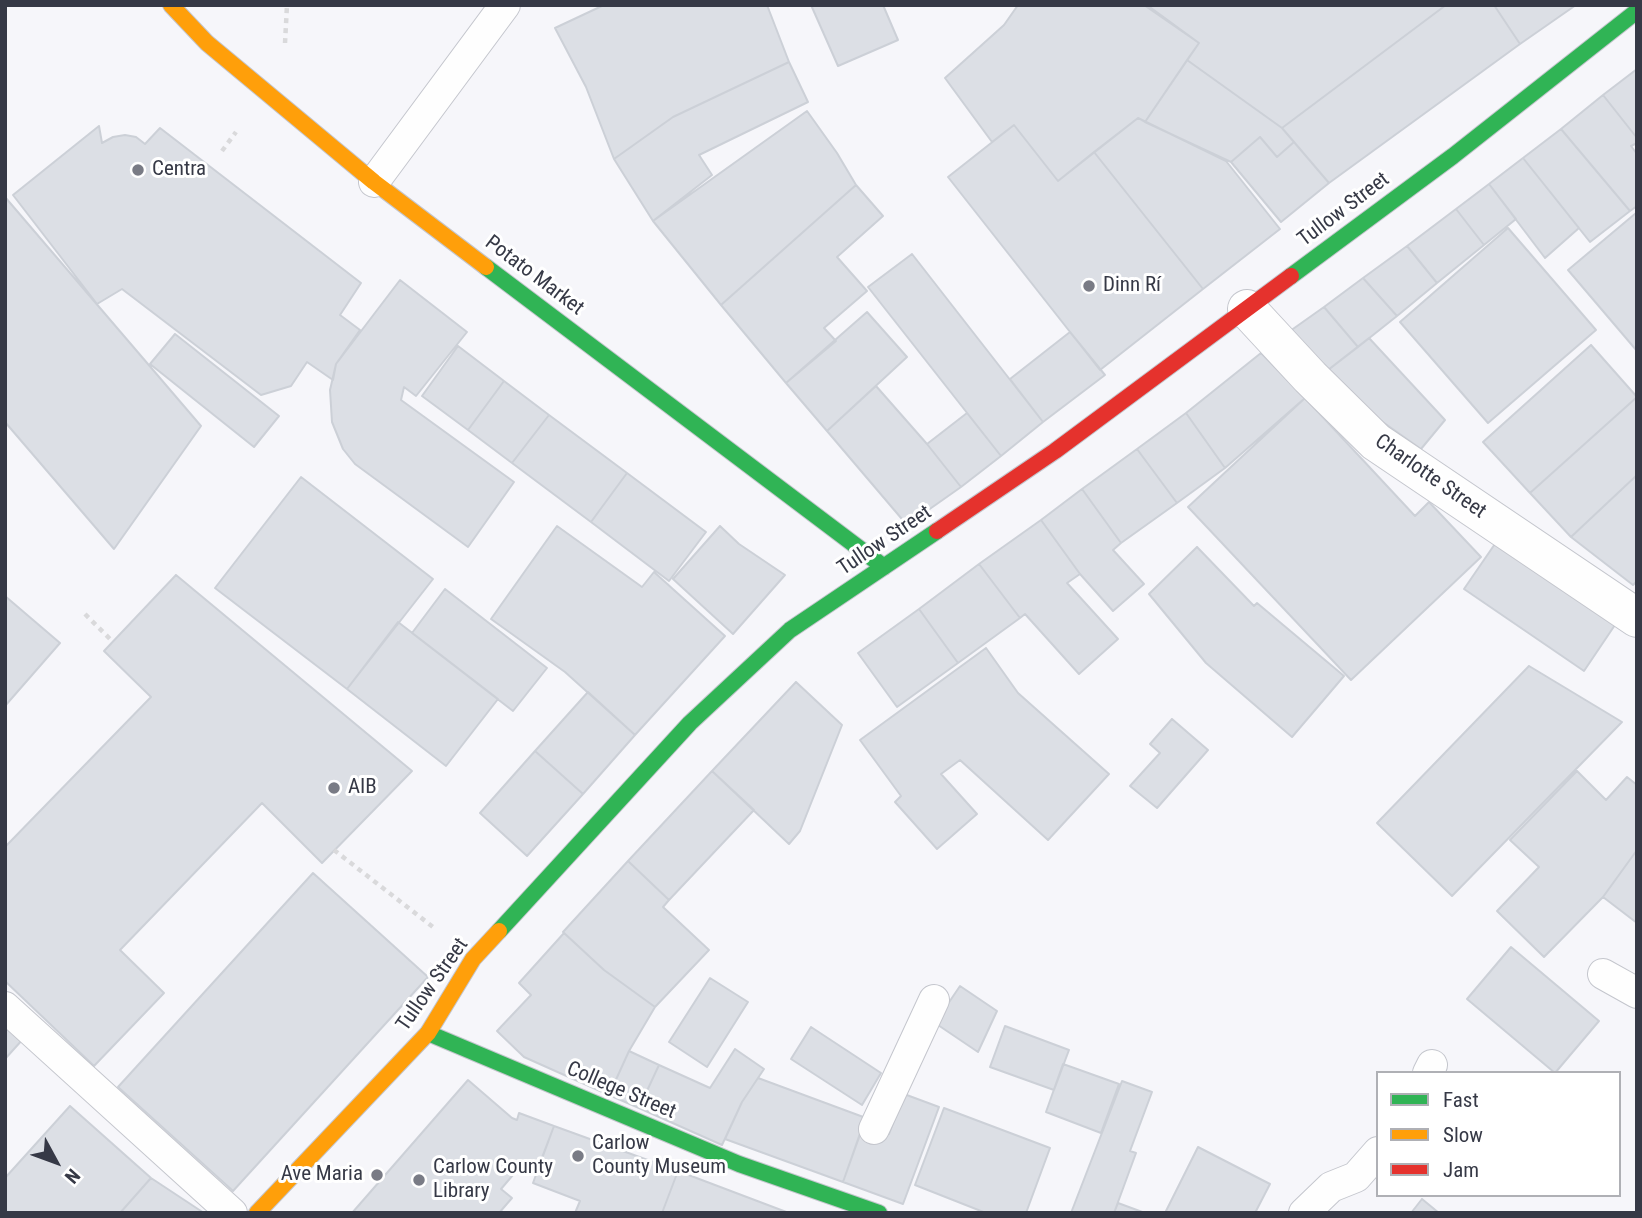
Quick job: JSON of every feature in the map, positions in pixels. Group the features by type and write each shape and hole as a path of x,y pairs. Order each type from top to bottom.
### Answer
{"main road":[{"name":"Potato Market","path":"171,5 207,43 374,182 884,567"},
{"name":"Tullow Street","path":"257,1213 428,1033 473,960 690,723 790,630 1055,451 1453,156 1637,11"},
{"name":"College Street","path":"428,1033 739,1164 848,1193 879,1213"}],"street":[{"name":"Charlotte Street","path":"1247,309 1310,377 1376,442 1637,618"}],"lane":[{"path":"374,182 505,5"},
{"path":"1603,974 1637,993"},
{"path":"874,1129 934,1000"},
{"path":"5,1007 232,1213"},
{"path":"1304,1213 1331,1187 1356,1177 1376,1154"}],"path":[{"path":"85,614 112,641"},
{"path":"334,850 473,960"}],"building":[{"path":"604,5 767,5 789,62 673,117 614,159 586,87 555,28"},
{"path":"811,5 883,5 898,40 838,66"},
{"path":"1018,5 1144,5 1199,43 1145,122 1138,118 1058,181 1014,125 992,142 945,78 1004,25"},
{"path":"1147,5 1446,5 1282,128 1187,60 1199,43"},
{"path":"1446,5 1494,5 1520,44 1329,183 1282,128"},
{"path":"1494,5 1576,5 1520,44"},
{"path":"1187,60 1282,128 1294,142 1277,157 1260,137 1231,162 1145,122"},
{"path":"789,62 808,102 699,155 712,175 653,221 614,159 673,117"},
{"path":"1637,69 1637,138 1603,95"},
{"path":"1603,95 1637,138 1637,143 1631,146 1637,154 1637,206 1630,211 1561,129"},
{"path":"807,111 856,185 721,305 653,221"},
{"path":"1138,118 1226,161 1280,229 1203,289 1094,152"},
{"path":"1014,125 1058,181 1094,152 1203,289 1100,370 948,177"},
{"path":"99,126 102,143 125,135 136,137 145,144 160,128 361,283 340,315 360,330 336,364 333,380 307,362 291,386 261,395 122,289 97,304 13,195"},
{"path":"1561,129 1630,211 1590,242 1523,158"},
{"path":"1260,137 1277,157 1294,142 1329,183 1281,222 1231,162"},
{"path":"1523,158 1579,228 1545,258 1489,184"},
{"path":"1489,184 1516,219 1484,245 1456,209"},
{"path":"856,185 883,216 837,257 867,291 824,328 836,341 786,383 721,305"},
{"path":"5,197 201,426 114,549 5,422"},
{"path":"1456,209 1484,245 1437,283 1407,246"},
{"path":"1637,214 1637,351 1568,270"},
{"path":"1508,228 1596,330 1488,423 1400,322"},
{"path":"1407,246 1437,283 1397,316 1363,278"},
{"path":"912,254 1043,422 1001,456 868,287"},
{"path":"1363,278 1397,316 1358,347 1324,307"},
{"path":"400,280 467,332 416,396 404,387 401,400 514,482 468,547 355,464 343,449 332,422 330,390 336,364"},
{"path":"1324,307 1358,347 1319,377 1283,336"},
{"path":"867,312 907,357 827,431 786,383"},
{"path":"1070,332 1105,375 1043,422 1010,379"},
{"path":"175,334 279,416 254,447 150,364"},
{"path":"1369,338 1445,420 1421,449 1319,377"},
{"path":"1591,345 1637,397 1530,493 1483,442"},
{"path":"458,346 504,381 468,430 422,396"},
{"path":"1261,353 1305,398 1225,468 1186,413"},
{"path":"504,381 549,415 512,463 468,430"},
{"path":"876,386 961,487 907,525 827,431"},
{"path":"1637,397 1637,475 1571,537 1530,493"},
{"path":"1305,398 1415,516 1429,502 1481,557 1351,680 1188,507"},
{"path":"967,413 1001,456 961,487 927,444"},
{"path":"1186,413 1225,468 1177,503 1137,449"},
{"path":"549,415 627,473 591,522 512,463"},
{"path":"1137,449 1177,503 1121,543 1082,489"},
{"path":"627,473 706,532 669,581 591,522"},
{"path":"1637,475 1637,581 1633,585 1571,537"},
{"path":"301,477 433,579 347,689 215,588"},
{"path":"1082,489 1121,543 1113,550 1144,584 1113,611 1080,574 1041,520"},
{"path":"1041,520 1080,574 1067,583 1118,639 1079,674 1025,614 1020,618 979,564"},
{"path":"557,526 642,587 654,572 725,636 635,735 565,672 491,619"},
{"path":"720,526 739,544 785,575 733,634 673,579"},
{"path":"1499,538 1619,619 1584,671 1464,589"},
{"path":"1197,547 1254,606 1257,603 1344,676 1292,737 1206,663 1149,594"},
{"path":"979,564 1020,618 958,663 919,609"},
{"path":"176,575 412,771 322,863 262,803 120,950 164,993 94,1066 5,981 5,847 151,697 104,651"},
{"path":"445,589 547,668 513,711 412,633"},
{"path":"5,596 60,643 5,706"},
{"path":"919,609 958,663 897,707 858,653"},
{"path":"398,622 498,699 446,766 347,689"},
{"path":"986,648 1018,693 1109,774 1048,840 960,760 941,774 977,814 937,849 895,802 901,796 860,740"},
{"path":"1529,666 1622,722 1452,896 1377,823"},
{"path":"796,682 842,725 800,831 789,844 712,771"},
{"path":"588,692 635,735 583,794 535,751"},
{"path":"1172,719 1208,750 1157,808 1130,786 1160,753 1150,744"},
{"path":"535,751 583,794 527,856 480,813"},
{"path":"712,771 754,810 669,900 628,861"},
{"path":"1577,771 1606,800 1627,777 1637,785 1637,850 1603,897 1544,957 1497,911 1539,867 1510,840"},
{"path":"1637,850 1637,923 1603,897"},
{"path":"628,861 669,900 663,907 709,950 655,1007 604,970 563,932"},
{"path":"313,873 428,977 233,1191 118,1087"},
{"path":"564,933 604,970 655,1007 629,1051 609,1095 524,1057 497,1031 531,995 519,983"},
{"path":"1511,947 1599,1021 1557,1071 1553,1071 1467,999"},
{"path":"710,978 748,1002 707,1067 669,1042"},
{"path":"960,986 997,1011 978,1052 935,1023"},
{"path":"5,1023 23,1039 5,1059"},
{"path":"1005,1026 1069,1050 1054,1090 990,1067"},
{"path":"811,1027 881,1073 862,1105 791,1059"},
{"path":"735,1049 764,1069 742,1102 722,1145 639,1108 659,1065 710,1088"},
{"path":"629,1051 659,1065 639,1108 609,1095"},
{"path":"1063,1064 1119,1084 1101,1133 1046,1112"},
{"path":"758,1078 866,1118 843,1182 725,1139 742,1102"},
{"path":"468,1080 512,1118 517,1120 519,1113 554,1126 538,1168 524,1162 501,1189 512,1198 499,1213 352,1213"},
{"path":"1122,1081 1152,1092 1130,1151 1136,1153 1114,1213 1071,1213"},
{"path":"904,1094 939,1107 903,1204 843,1182 863,1125 889,1134"},
{"path":"70,1106 151,1178 120,1213 5,1213 5,1178"},
{"path":"944,1108 1050,1148 1026,1213 986,1213 915,1185"},
{"path":"554,1126 678,1171 662,1213 575,1213 580,1201 533,1183"},
{"path":"1198,1147 1270,1184 1255,1213 1165,1213"},
{"path":"678,1171 789,1213 662,1213"},
{"path":"151,1178 204,1213 120,1213"},
{"path":"1422,1199 1439,1213 1411,1213"},
{"path":"1118,1203 1145,1213 1114,1213"}],"traffic: fast":[{"path":"1291,276 1453,156 1637,11"},
{"path":"486,267 884,567"},
{"path":"499,931 690,723 790,630 937,531"},
{"path":"428,1033 739,1164 879,1213"}],"traffic: slow":[{"path":"171,5 207,43 374,182 486,267"},
{"path":"257,1213 428,1033 473,959 499,931"}],"traffic: jam":[{"path":"937,531 1055,451 1291,276"}],"place":[{"name":"Centra","path":"138,170"},
{"name":"Dinn Rí","path":"1089,286"},
{"name":"AIB","path":"334,788"},
{"name":"Carlow County Museum","path":"578,1156"},
{"name":"Ave Maria","path":"377,1175"},
{"name":"Carlow County Library","path":"419,1180"}]}
